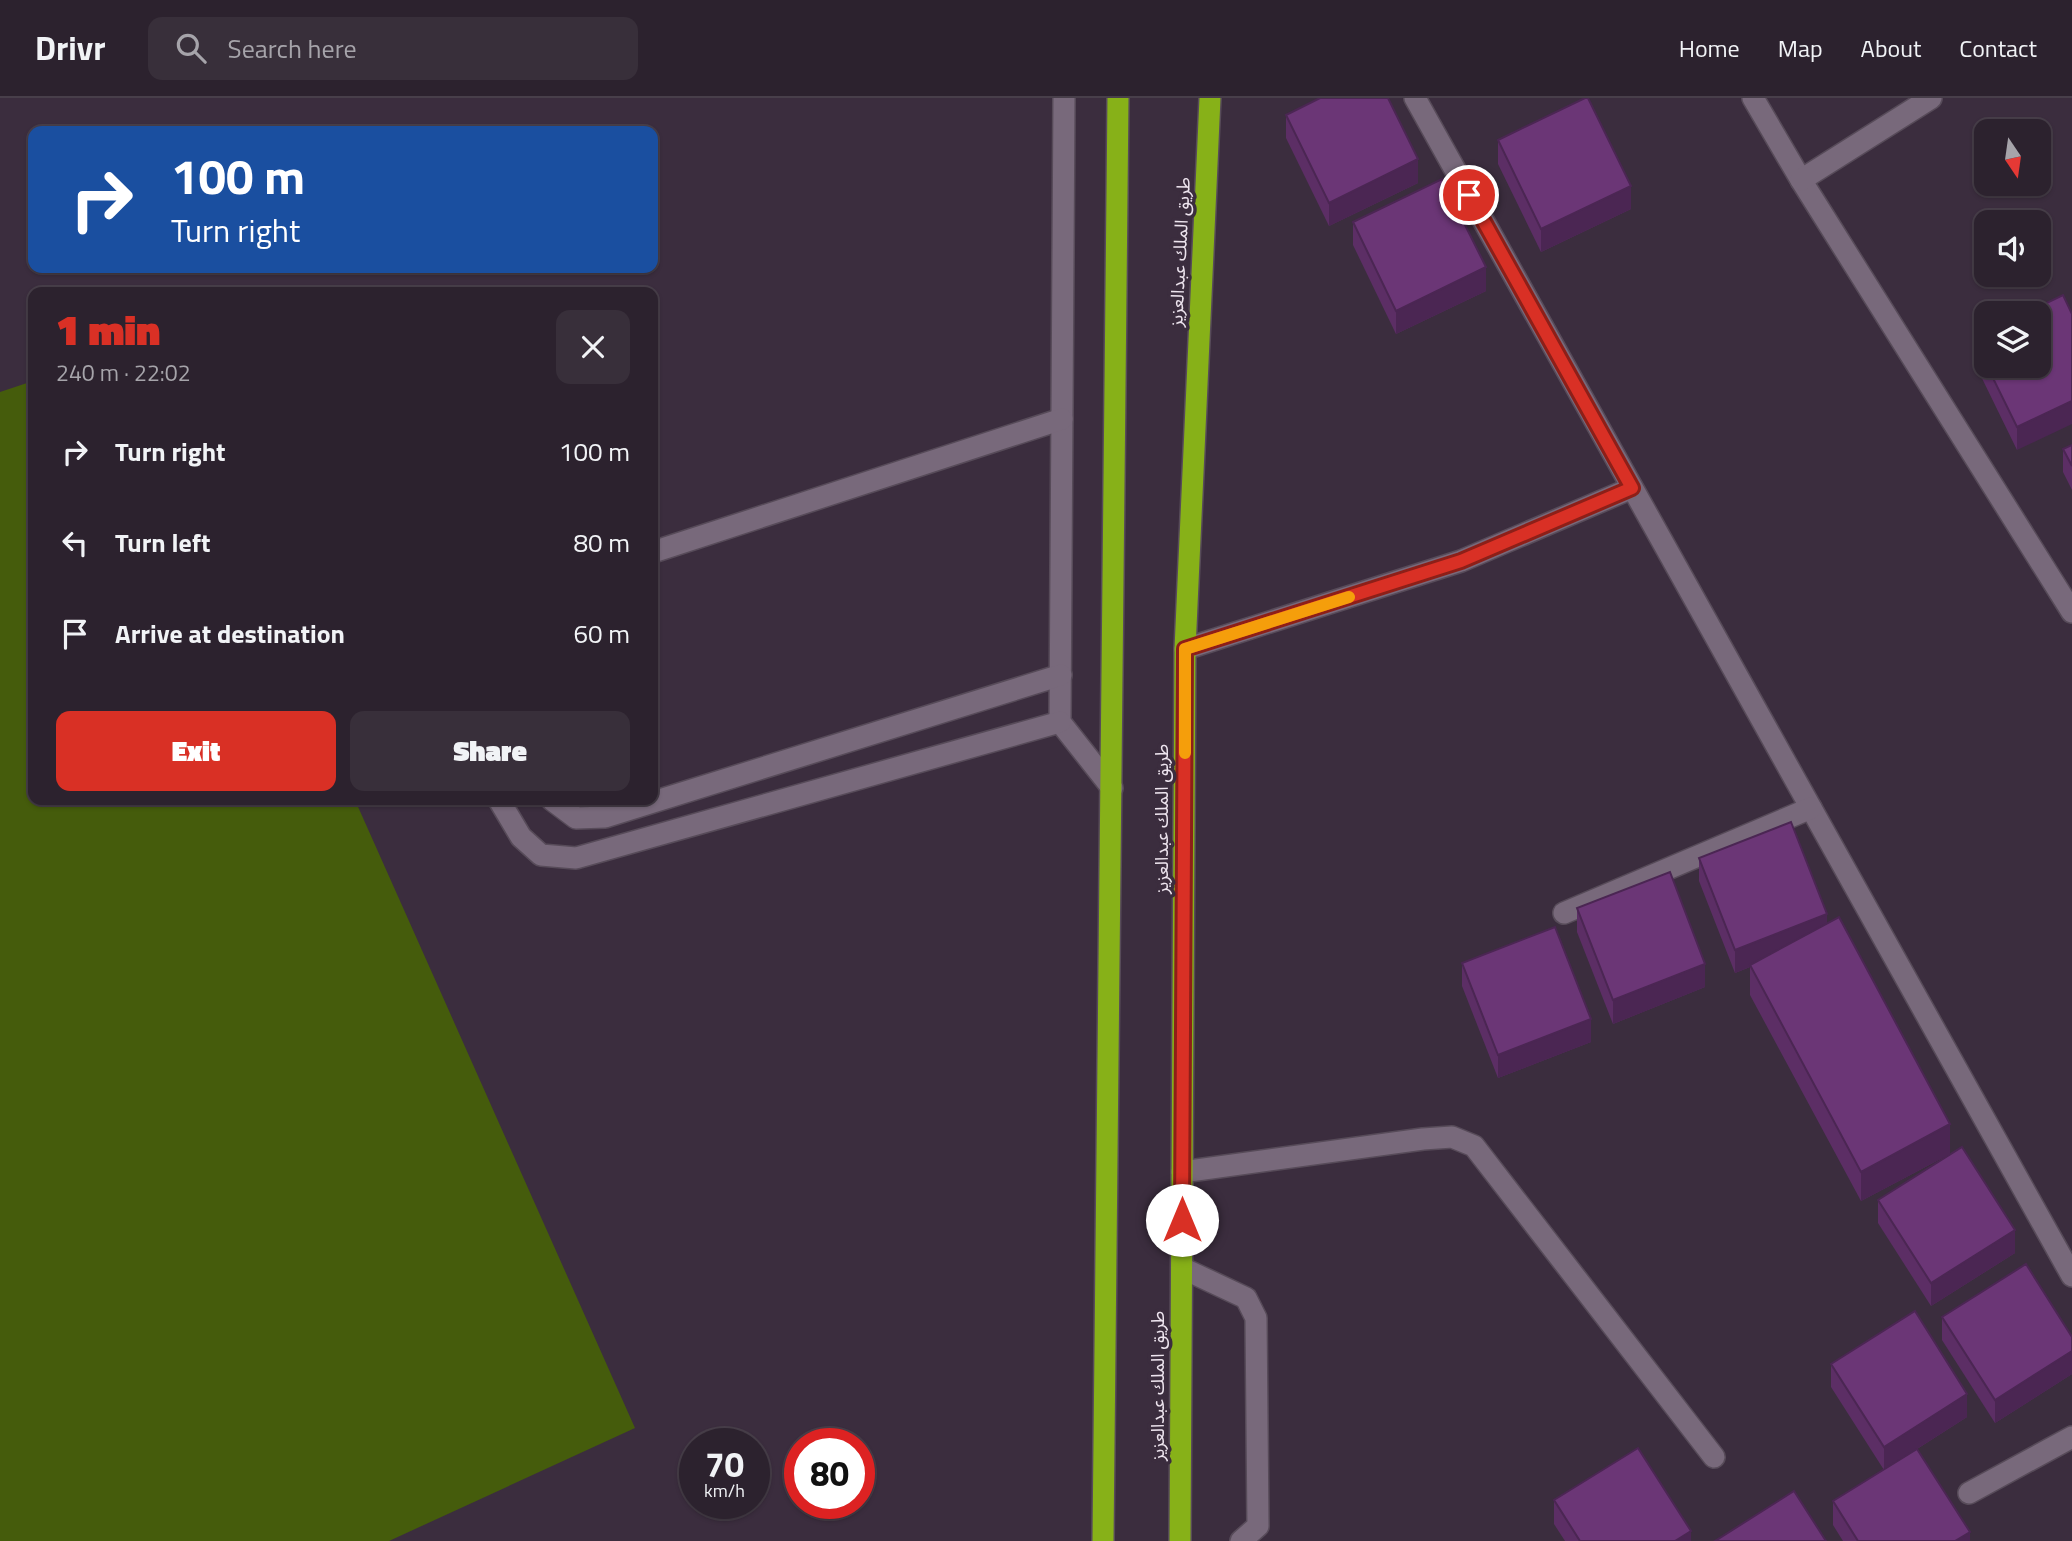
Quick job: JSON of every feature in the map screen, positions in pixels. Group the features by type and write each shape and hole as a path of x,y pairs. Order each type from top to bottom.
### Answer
{"highway":[{"path":"1103,1541 1118,98"},
{"name":"طريق الملك عبدالعزيز","path":"1180,1541 1185,649 1210,98"}],"street":[{"path":"1063,98 1060,722 1112,788"},
{"path":"1415,98 2072,1276"},
{"path":"1753,98 1801,180 2072,612"},
{"path":"1801,180 1931,98"},
{"path":"658,550 1062,419"},
{"path":"1185,649 1461,561 1632,488"},
{"path":"658,801 1061,675"},
{"path":"502,805 521,837 541,855 576,858 1060,722"},
{"path":"559,805 576,818 606,817 644,805"},
{"path":"1564,913 1811,808"},
{"path":"1182,1172 1423,1139 1452,1137 1474,1146 1714,1457"},
{"path":"1182,1268 1246,1298 1256,1318 1258,1527 1241,1541"},
{"path":"1969,1493 2072,1437"}],"green space":[{"path":"28,383 28,805 357,805 635,1428 389,1541 0,1541 0,392"}],"building":[{"path":"1320,98 1388,98 1418,159 1329,203 1286,115"},
{"path":"1588,98 1631,186 1541,229 1498,140"},
{"path":"1442,179 1486,267 1396,311 1353,222"},
{"path":"2063,295 2072,314 2072,401 2017,427 1993,378 2051,378 2051,301"},
{"path":"2072,445 2072,466 2063,449"},
{"path":"1791,822 1827,914 1735,950 1699,858"},
{"path":"1670,872 1705,964 1613,1000 1577,908"},
{"path":"1839,917 1950,1124 1861,1172 1750,965"},
{"path":"1555,927 1591,1019 1498,1055 1462,963"},
{"path":"1962,1147 2015,1230 1931,1283 1878,1200"},
{"path":"2026,1264 2072,1337 2072,1351 1995,1400 1942,1317"},
{"path":"1915,1311 1967,1394 1884,1447 1831,1364"},
{"path":"1638,1448 1691,1531 1675,1541 1580,1541 1554,1500"},
{"path":"1917,1449 1970,1532 1955,1541 1858,1541 1833,1501"},
{"path":"1794,1491 1826,1541 1715,1541"}],"slow traffic":[{"path":"1185,753 1185,649 1349,597"}],"route":[{"path":"1182,1220 1185,649 1461,561 1632,488 1469,195"}]}
